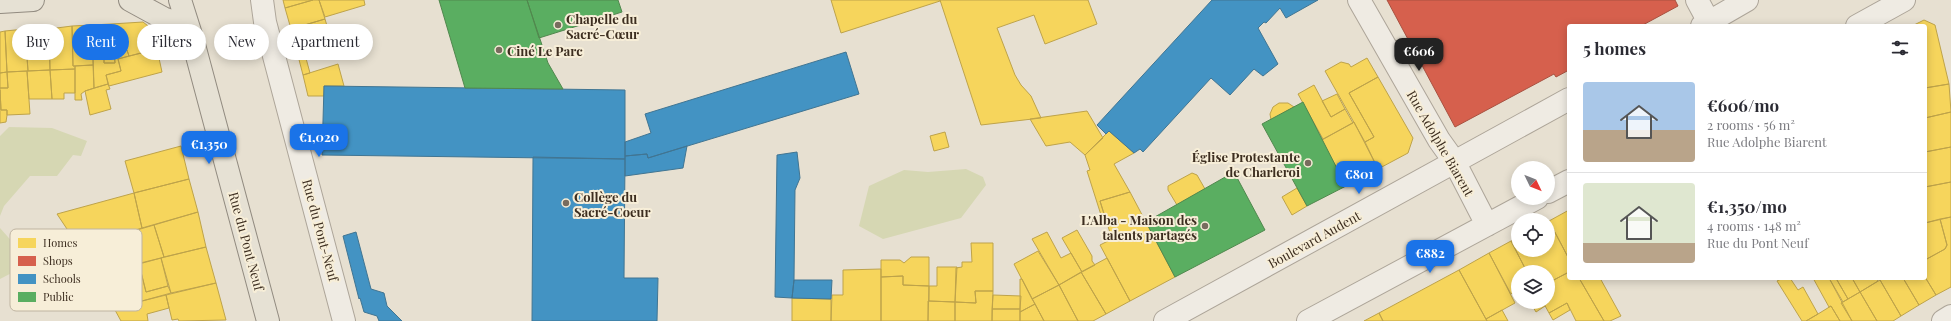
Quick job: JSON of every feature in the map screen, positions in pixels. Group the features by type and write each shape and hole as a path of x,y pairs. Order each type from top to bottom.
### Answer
{"main road":[{"path":"0,2 33,0"},
{"path":"130,0 163,18 180,24"},
{"name":"Rue du Pont Neuf","path":"180,0 187,24"},
{"name":"Rue du Pont Neuf","path":"197,60 268,321"}],"street":[{"name":"Rue du Pont-Neuf","path":"262,0 265,22 344,321"},
{"name":"Rue Adolphe Biarent","path":"1358,0 1439,140 1454,161 1487,225"},
{"path":"1697,0 1707,24"},
{"path":"1709,24 1748,0"},
{"path":"1861,24 1904,0"},
{"name":"Boulevard Audent","path":"1165,321 1567,100"},
{"path":"1555,188 1567,182"},
{"path":"1308,321 1524,205"},
{"path":"1943,321 1951,316"}],"green space":[{"path":"9,127 52,128 87,141 81,156 73,155 57,176 30,176 4,206 0,216 0,136"},
{"path":"966,169 983,177 986,185 961,218 883,239 859,226 869,186 904,170 928,172"},
{"path":"0,228 10,239 10,274 0,279"}],"building: Homes":[{"path":"283,0 313,0 285,8"},
{"path":"313,0 319,0 325,19 308,24 290,24 285,8"},
{"path":"319,0 364,0 365,5 325,17"},
{"path":"831,0 940,0 940,1 841,33"},
{"path":"940,0 1088,0 1097,24 1045,44 1034,15 997,28 1015,75 1021,85 1031,96 1041,118 981,125"},
{"path":"325,19 326,24 308,24"},
{"path":"1924,20 1935,25 1949,84 1927,88 1927,24 1916,24"},
{"path":"143,22 146,24 137,24 137,54 129,56 129,24 111,24"},
{"path":"72,26 72,60 75,69 50,70 50,60 64,60 64,27"},
{"path":"12,30 12,60 27,60 28,71 7,72 5,31"},
{"path":"5,31 7,72 0,73 0,32"},
{"path":"137,54 137,60 159,60 162,72 109,86 106,75 121,71 118,60 129,60 129,56"},
{"path":"1367,58 1378,77 1349,93 1374,137 1365,142 1325,71 1341,62 1349,64 1351,67"},
{"path":"27,60 50,60 50,70 28,71"},
{"path":"73,60 93,60 93,65 73,66"},
{"path":"93,60 104,60 104,63 115,63 115,60 118,60 121,71 106,75 108,84 94,88"},
{"path":"104,60 115,60 115,63 104,63"},
{"path":"299,60 306,60 310,73 303,75"},
{"path":"338,64 344,86 324,86 324,96 308,96 303,75"},
{"path":"93,65 94,88 81,94 82,100 75,100 75,66"},
{"path":"75,69 75,93 64,93 64,99 52,99 50,70"},
{"path":"50,70 52,99 29,99 27,71"},
{"path":"27,71 30,114 7,115 7,110 1,110 0,88 8,88 7,72"},
{"path":"7,72 8,88 0,88 0,73"},
{"path":"1378,77 1413,138 1408,153 1378,169 1365,142 1374,137 1349,93"},
{"path":"108,84 110,89 106,90 111,109 90,115 85,91"},
{"path":"1949,84 1951,112 1927,118 1927,88"},
{"path":"1314,85 1331,117 1345,109 1353,123 1323,139 1298,94"},
{"path":"0,90 1,110 7,110 7,115 6,122 0,123"},
{"path":"1337,94 1345,109 1331,117 1322,101"},
{"path":"1279,103 1288,103 1294,107 1271,120 1270,114 1273,107"},
{"path":"1087,111 1103,138 1085,155 1070,142 1046,146 1030,119"},
{"path":"1951,112 1951,147 1927,152 1927,118"},
{"path":"1354,122 1378,169 1346,186 1322,140"},
{"path":"1109,131 1134,153 1114,164 1130,192 1100,201 1104,214 1101,215 1087,171 1090,170 1085,155"},
{"path":"945,132 949,147 934,151 930,136"},
{"path":"181,146 189,179 134,193 125,161"},
{"path":"1951,147 1951,182 1927,187 1927,152"},
{"path":"1192,173 1197,175 1205,189 1177,205 1168,190 1168,186"},
{"path":"189,179 198,212 142,228 134,193"},
{"path":"1951,182 1951,217 1927,223 1927,187"},
{"path":"1297,188 1307,206 1292,215 1282,197"},
{"path":"1130,192 1175,277 1130,301 1100,245 1112,239 1100,201"},
{"path":"134,193 142,228 67,229 57,214"},
{"path":"1567,211 1567,255 1555,232 1555,218"},
{"path":"198,212 206,247 164,257 154,225"},
{"path":"1951,217 1951,287 1936,295 1927,280 1927,259 1945,249 1947,245 1940,219"},
{"path":"1940,219 1947,245 1945,249 1927,259 1927,222"},
{"path":"154,225 164,257 142,263 142,229 140,229"},
{"path":"1077,230 1092,256 1092,261 1095,265 1082,272 1062,238"},
{"path":"1047,232 1061,258 1071,253 1082,272 1059,285 1032,239"},
{"path":"1555,232 1567,255 1567,273 1555,279 1555,265 1523,265 1519,257 1555,257"},
{"path":"1511,241 1511,257 1519,257 1523,265 1511,265 1511,294 1489,253"},
{"path":"971,243 993,243 993,291 975,291 976,303 955,302 956,268 962,267 962,262 972,262"},
{"path":"206,247 216,283 171,293 161,258"},
{"path":"1038,251 1059,285 1032,299 1014,264"},
{"path":"1489,253 1511,295 1511,305 1486,319 1459,270"},
{"path":"911,257 929,257 929,286 903,285 903,276 881,277 881,260 900,260 904,263"},
{"path":"161,258 168,286 146,292 142,276 142,263"},
{"path":"1107,258 1130,301 1106,314 1081,272"},
{"path":"937,267 957,267 955,302 929,301 929,286 937,286"},
{"path":"881,269 881,321 831,321 832,295 843,295 843,270"},
{"path":"1459,270 1487,321 1383,321 1379,313"},
{"path":"1081,272 1106,314 1093,321 1078,321 1059,285"},
{"path":"1567,273 1567,280 1580,280 1604,321 1576,321 1567,303 1549,313 1547,309 1555,309 1555,279"},
{"path":"142,276 146,292 168,286 171,293 142,301"},
{"path":"903,276 903,285 929,286 928,321 881,321 881,277"},
{"path":"1020,279 1022,279 1035,304 1020,312"},
{"path":"1580,280 1601,280 1621,316 1610,321 1604,321"},
{"path":"1791,280 1798,290 1803,287 1818,314 1806,321 1802,321 1777,281"},
{"path":"1814,280 1830,280 1852,321 1840,321 1831,306 1829,307"},
{"path":"1830,280 1837,280 1848,299 1843,302"},
{"path":"1837,280 1853,280 1860,292 1848,299"},
{"path":"1853,280 1878,281 1860,292"},
{"path":"1880,280 1904,280 1919,305 1901,316"},
{"path":"1880,280 1901,316 1893,321 1877,321 1860,292"},
{"path":"1904,280 1927,280 1936,295 1919,305"},
{"path":"216,283 226,320 172,320 166,295"},
{"path":"1059,285 1078,321 1044,321 1032,299"},
{"path":"975,291 993,291 992,321 955,321 955,302 976,303"},
{"path":"1860,292 1877,321 1852,321 1841,303"},
{"path":"166,295 169,308 147,314 148,321 121,321 116,311 142,311 142,301"},
{"path":"993,295 1021,296 1020,309 992,309"},
{"path":"792,298 831,299 831,321 792,321"},
{"path":"928,301 955,302 955,321 928,321"},
{"path":"1567,303 1570,310 1553,320 1549,313"},
{"path":"1035,304 1044,321 1020,321 1020,312"},
{"path":"1831,306 1840,321 1806,321 1818,314"},
{"path":"992,309 1020,309 1020,321 992,321"},
{"path":"1502,310 1508,321 1487,321 1486,319"},
{"path":"1379,313 1383,321 1364,321"}],"building: Shops":[{"path":"1387,0 1675,0 1678,6 1645,24 1567,24 1567,71 1556,77 1554,74 1455,127"}],"building: Schools":[{"path":"1212,0 1318,0 1286,18 1280,8 1266,23 1264,22 1258,28 1278,64 1263,76 1254,69 1230,95 1211,78 1143,152 1140,149 1134,153 1109,131 1106,134 1097,125"},
{"path":"846,52 859,94 648,158 647,154 625,156 625,142 651,133 645,114"},
{"path":"324,86 625,90 625,159 322,155"},
{"path":"687,146 683,168 625,176 625,156 647,154 648,158"},
{"path":"797,152 800,178 795,190 794,280 792,298 775,297 777,155"},
{"path":"533,157 625,159 624,278 658,278 657,321 532,321"},
{"path":"356,232 371,289 384,293 387,306 402,321 379,321 377,316 364,312 360,298 359,299 343,236"},
{"path":"794,280 832,280 831,299 792,298"}],"building: Public":[{"name":"Ciné Le Parc","path":"439,0 527,0 548,63 563,89 465,88"},
{"name":"Chapelle du Sacré-Cœur","path":"527,0 618,0 622,12 539,38"},
{"name":"Église Protestante de Charleroi","path":"1303,102 1346,186 1307,206 1262,124"},
{"name":"L'Alba - Maison des talents partagés","path":"1234,172 1265,230 1175,277 1146,222"}],"place":[{"name":"Chapelle du Sacré-Cœur","path":"558,25"},
{"name":"Ciné Le Parc","path":"499,50"},
{"name":"Église Protestante de Charleroi","path":"1308,163"},
{"name":"Collège du Sacré-Coeur","path":"566,203"},
{"name":"L'Alba - Maison des talents partagés","path":"1205,226"}]}
